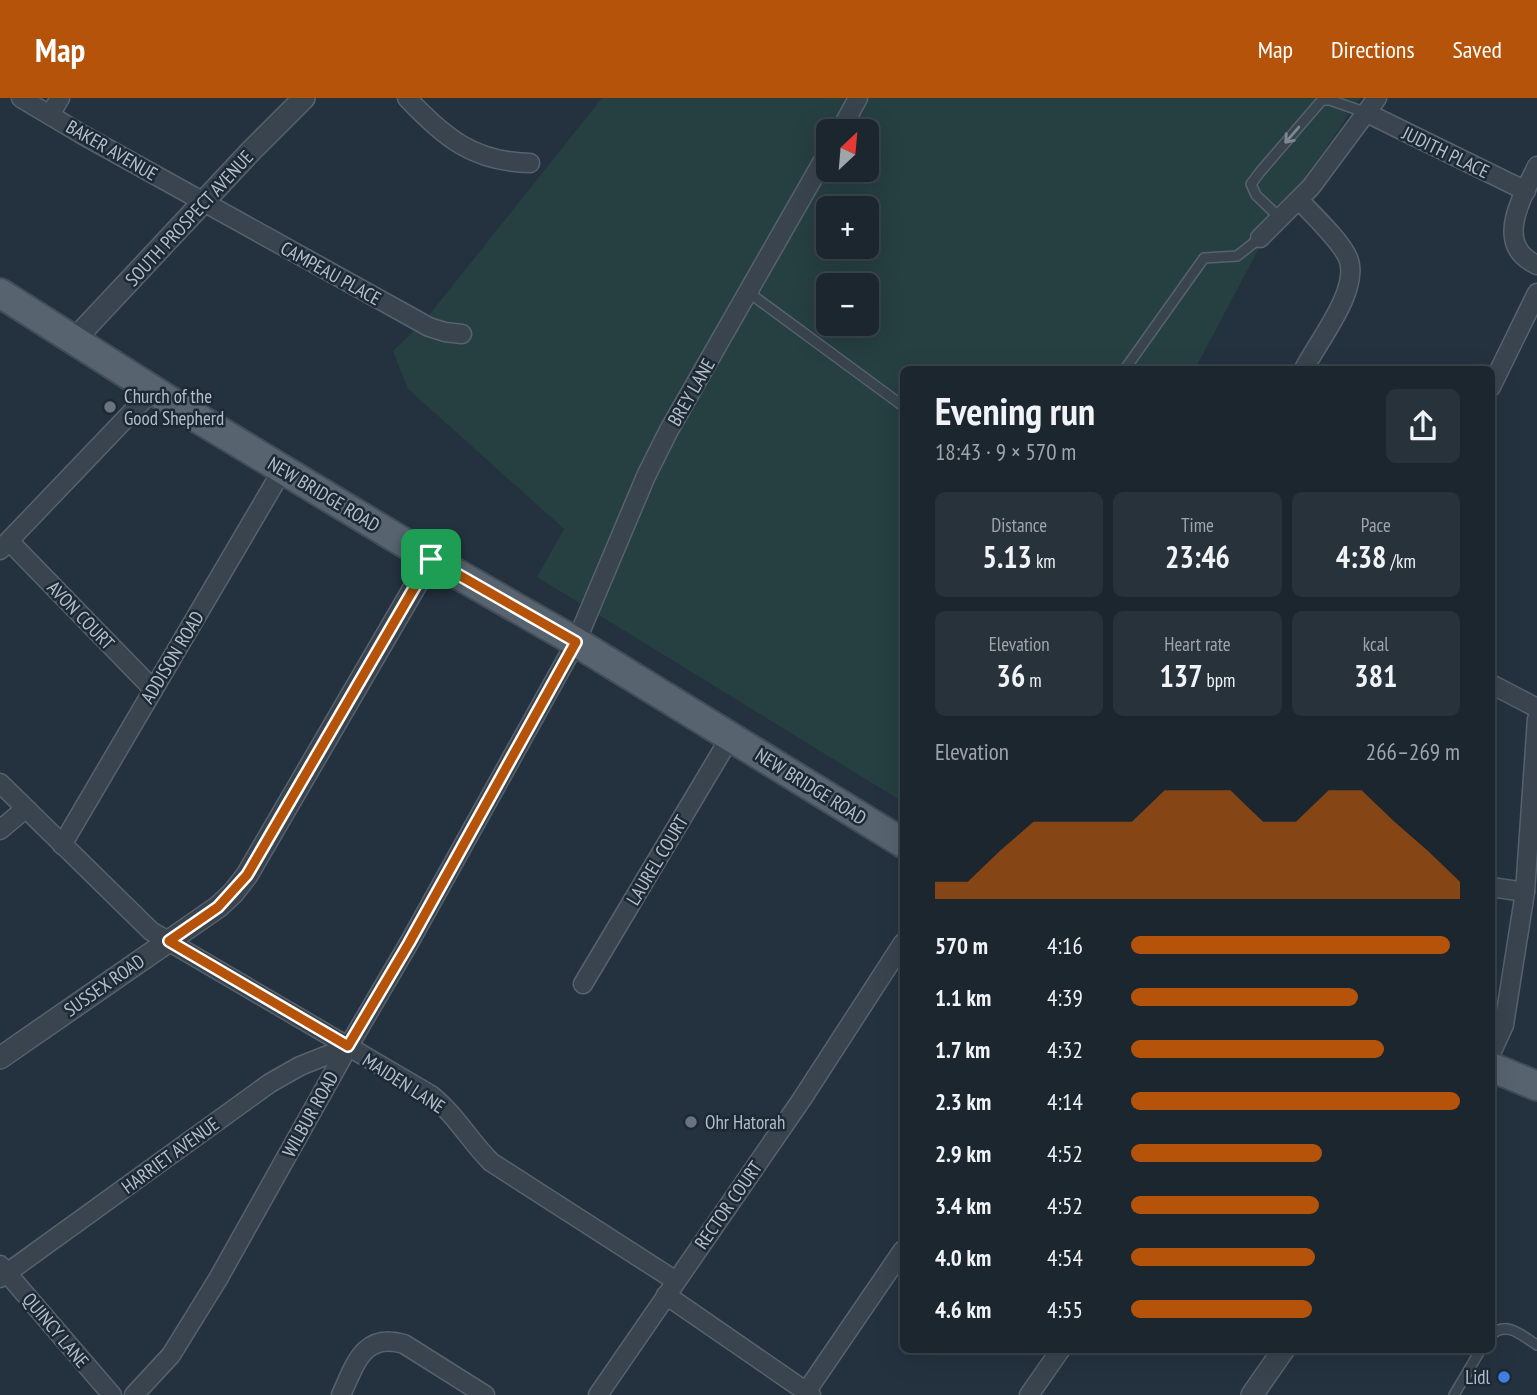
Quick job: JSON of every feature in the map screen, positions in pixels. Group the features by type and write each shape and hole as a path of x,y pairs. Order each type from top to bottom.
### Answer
{"main road":[{"name":"NEW BRIDGE ROAD","path":"0,293 153,390 431,559 576,642 900,841"},
{"path":"1495,1069 1537,1086"}],"street":[{"name":"BAKER AVENUE","path":"21,98 204,202"},
{"path":"50,115 60,98"},
{"name":"SOUTH PROSPECT AVENUE","path":"75,339 304,98"},
{"path":"407,98 435,128 471,151 494,159 530,163"},
{"path":"847,119 858,98"},
{"path":"1260,238 1299,200 1372,105"},
{"name":"JUDITH PLACE","path":"1372,105 1526,191"},
{"path":"1537,166 1514,218 1513,230 1515,243 1521,253 1537,265"},
{"name":"BREY LANE","path":"576,642 657,453 816,173"},
{"path":"1299,200 1341,246 1351,271 1349,284 1332,323 1306,366"},
{"name":"CAMPEAU PLACE","path":"204,202 429,327 462,334"},
{"path":"1495,379 1537,293"},
{"path":"5,545 153,390"},
{"name":"ADDISON ROAD","path":"62,845 283,469"},
{"name":"AVON COURT","path":"5,545 153,689"},
{"name":"SUSSEX ROAD","path":"0,1058 218,907 247,875 431,559"},
{"name":"WILBUR ROAD","path":"134,1395 171,1355 218,1279 576,642"},
{"path":"1495,686 1537,708"},
{"path":"1495,1044 1504,1025 1525,892 1537,719"},
{"name":"LAUREL COURT","path":"583,984 731,736"},
{"name":"MAIDEN LANE","path":"0,783 138,921 446,1107 460,1122 476,1147 491,1162 671,1288 807,1394"},
{"path":"0,830 25,809"},
{"path":"1495,888 1525,892"},
{"name":"RECTOR COURT","path":"598,1395 802,1099 900,948"},
{"name":"HARRIET AVENUE","path":"2,1272 270,1083 300,1066 348,1046"},
{"path":"807,1394 900,1254"},
{"name":"QUINCY LANE","path":"2,1272 111,1395"},
{"path":"341,1395 362,1353 382,1341 394,1341 404,1344 485,1395"},
{"path":"1028,1395 1058,1353"},
{"path":"1252,1395 1281,1353"}],"lane":[{"path":"1281,219 1256,195 1251,184 1259,172 1322,100 1372,105"},
{"path":"1127,366 1204,258 1237,256 1260,238"},
{"path":"748,292 900,404"},
{"path":"1495,1332 1505,1328 1537,1345"},
{"path":"1454,1395 1479,1353"}],"green space":[{"path":"602,98 1360,98 1266,235 1197,366 900,366 900,800 537,577 564,529 408,389 393,351 426,319"}],"place":[{"name":"Church of the Good Shepherd","path":"110,407"},
{"name":"Ohr Hatorah","path":"691,1122"},
{"name":"Lidl","path":"1504,1377"}],"route":[{"path":"431,559 576,642 409,943 348,1046 169,941 218,907 247,875 431,559"}]}
